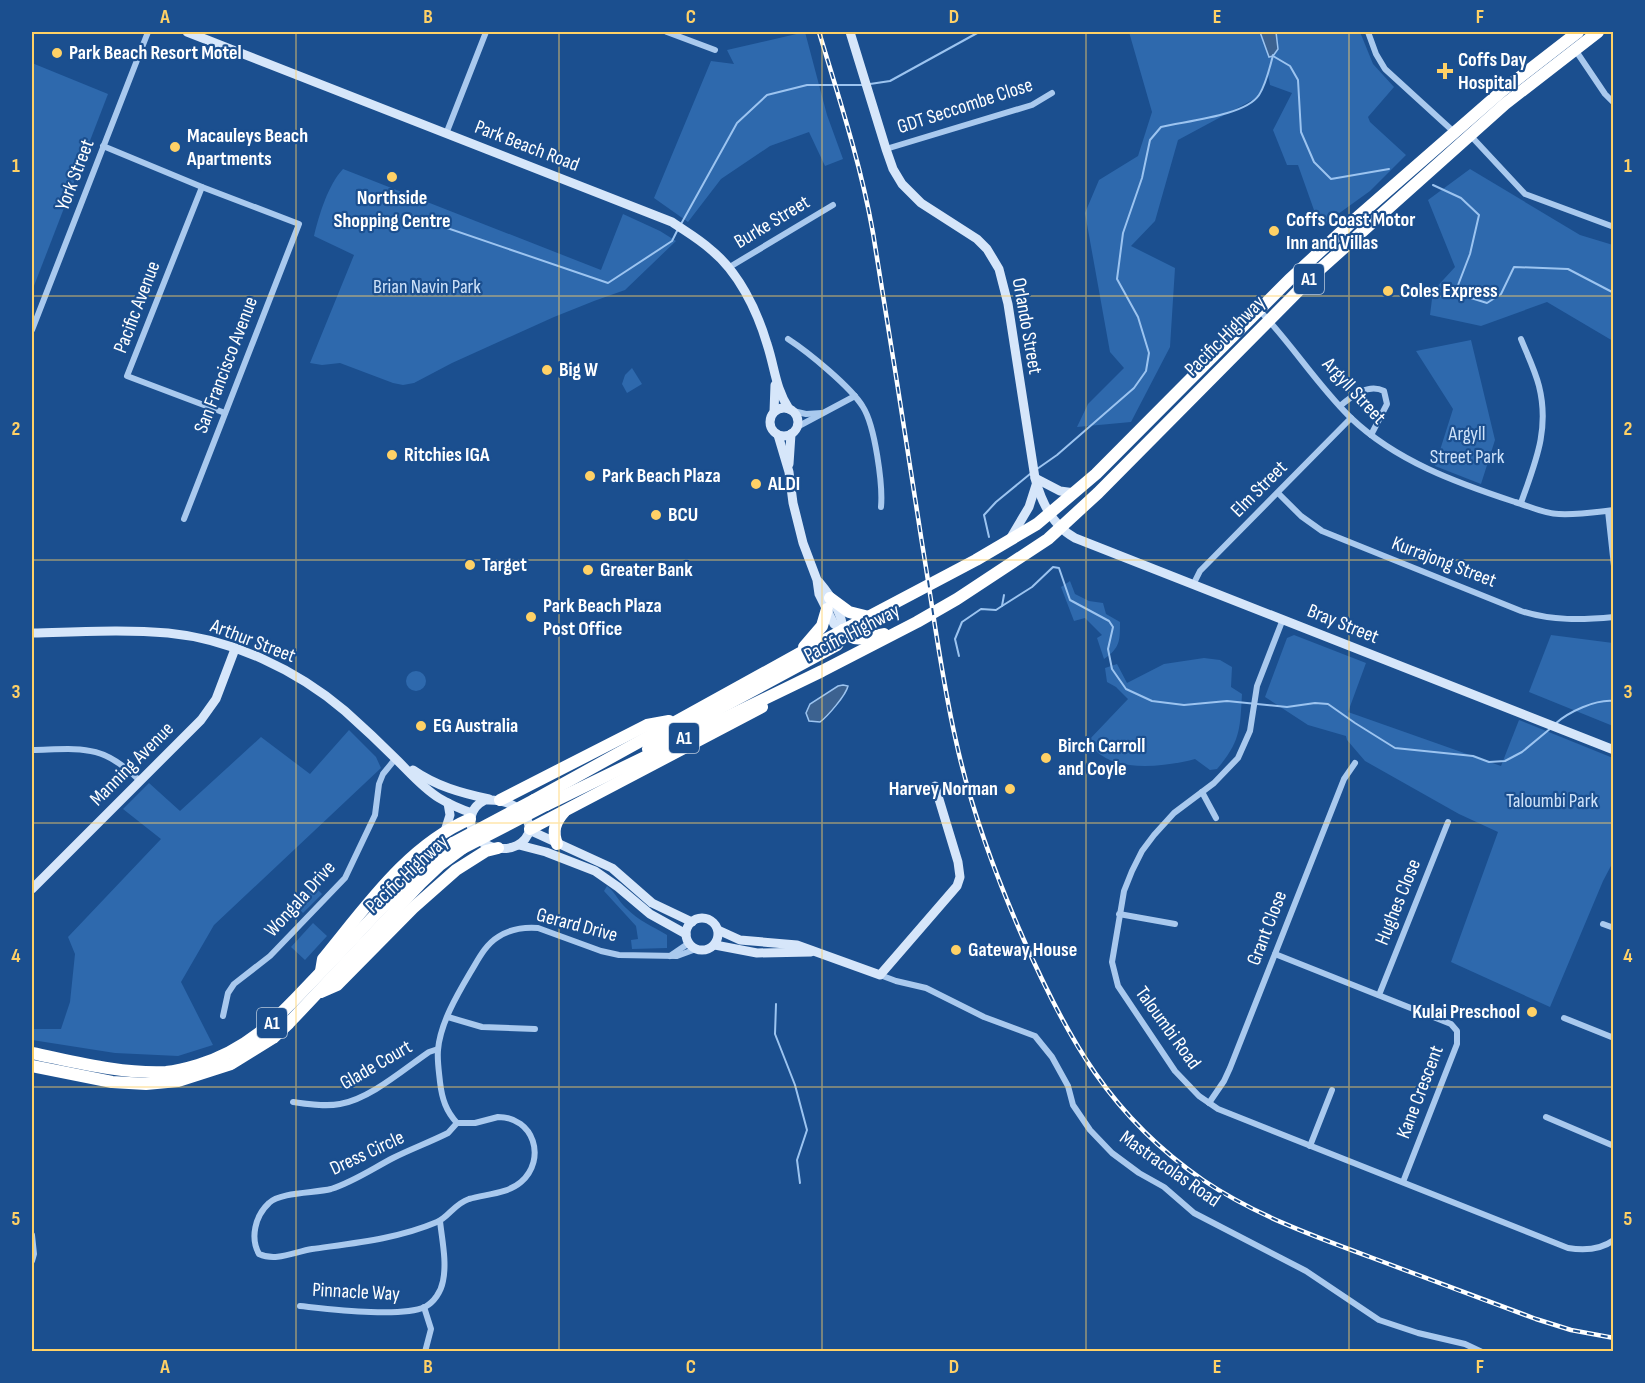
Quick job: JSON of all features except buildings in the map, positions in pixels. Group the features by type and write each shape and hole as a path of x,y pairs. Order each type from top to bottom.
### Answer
{"highway":[{"name":"Pacific Highway","path":"540,803 627,766 822,671 900,630 957,599 1060,529 1264,315 1322,249 1454,132 1573,40 1598,32"},
{"name":"Pacific Highway","path":"32,1053 107,1068 141,1072 170,1072 227,1054 250,1041 284,1012 405,883 458,846 540,803 800,652 1007,543 1037,524 1075,492 1264,315 1317,272 1536,79 1573,40"},
{"path":"800,652 822,626 828,603 868,617"},
{"path":"843,630 845,634 854,638 900,630"},
{"path":"627,766 657,742 837,645 843,630"},
{"path":"530,829 729,726 822,671"},
{"path":"496,800 647,725 680,720"},
{"path":"557,844 554,827 567,809"},
{"path":"321,972 323,958 380,890 415,853 445,831 471,816"},
{"name":"Pacific Highway","path":"32,1066 112,1082 146,1084 178,1081 231,1064 273,1038 458,846"},
{"path":"317,994 338,985 413,908 456,870 486,851 498,848"}],"street":[{"name":"York Street","path":"32,330 148,32"},
{"name":"Park Beach Road","path":"187,32 672,222 712,250 728,268 761,322 775,380 781,396 791,410"},
{"path":"446,134 486,32"},
{"path":"666,32 715,50"},
{"name":"Orlando Street","path":"850,32 893,169 907,190 921,202 977,239 987,249 999,269 1008,304 1031,463 1044,504 1060,529"},
{"path":"1368,32 1376,54 1385,69 1454,132"},
{"path":"1573,40 1605,94 1614,103"},
{"name":"GDT Seccombe Close","path":"886,149 1032,105 1052,93"},
{"path":"1470,135 1525,194 1614,227"},
{"path":"103,146 202,187"},
{"name":"San Francisco Avenue","path":"184,519 299,224 202,187"},
{"name":"Pacific Avenue","path":"202,187 127,376 225,413"},
{"name":"Burke Street","path":"728,268 833,205"},
{"name":"Argyll Street","path":"1264,315 1351,418 1371,435 1406,458 1471,488 1558,514 1611,510"},
{"path":"788,339 803,348 855,396 864,409 872,435 882,492 881,507"},
{"path":"1521,339 1539,384 1544,419 1541,445 1521,503"},
{"name":"Park Beach Road","path":"774,412 775,380"},
{"path":"1340,406 1365,390 1374,388 1384,391 1387,404 1371,435"},
{"path":"778,435 794,431 855,396"},
{"path":"825,412 806,414 781,408 774,412 770,424 778,435 789,472 793,503 803,543 828,603 834,624 843,630"},
{"path":"789,472 794,431 798,419 791,410"},
{"name":"Elm Street","path":"1193,585 1200,572 1351,418"},
{"path":"1007,543 1029,507 1036,481 1060,491 1075,492"},
{"name":"Kurrajong Street","path":"1278,493 1301,516 1322,531 1521,611 1569,620 1614,617"},
{"path":"1611,510 1614,566"},
{"name":"Bray Street","path":"1060,529 1075,538 1614,750"},
{"name":"Taloumbi Road","path":"1282,619 1257,686 1250,730 1238,758 1229,770 1174,813 1142,851 1124,891 1112,962 1118,986 1174,1071 1209,1103 1229,1114 1568,1248 1590,1250 1605,1246 1614,1240"},
{"name":"Arthur Street","path":"32,633 120,631 170,633 236,649 277,666 344,710 425,788 471,816"},
{"name":"Manning Avenue","path":"32,889 201,720 221,689 236,649"},
{"path":"32,750 80,749 101,752 123,765 140,781"},
{"name":"Arthur Street","path":"396,758 438,785 464,794 496,800"},
{"name":"Wongala Drive","path":"223,1016 225,1001 234,984 270,956 345,878 375,815 379,784 383,774 396,758"},
{"name":"Grant Close","path":"1209,1103 1221,1087 1230,1068 1344,779 1355,763"},
{"path":"880,975 957,886 960,877 958,862 935,786"},
{"path":"1202,792 1216,818"},
{"path":"519,845 528,836 530,829 525,814 513,805 496,800 479,803 471,816 472,831 481,842 498,848 519,845 546,852 595,871 690,942 706,950 715,945 719,935 714,923 706,918 692,922 652,903 612,868 557,844 530,829"},
{"path":"445,831 450,815 448,803"},
{"name":"Hughes Close","path":"1379,995 1448,822"},
{"path":"1119,915 1175,924"},
{"path":"690,942 692,922"},
{"path":"1603,924 1614,928"},
{"name":"Gerard Drive","path":"438,1049 448,1017 466,980 484,951 497,937 507,932 527,927 619,955 685,955 690,942"},
{"name":"Mastracolas Road","path":"718,930 740,940 797,945 896,981 926,988 984,1017 1035,1036 1052,1057 1068,1086 1073,1105 1090,1130 1139,1173 1164,1187 1194,1213 1306,1271 1380,1320 1418,1333 1465,1344 1482,1352"},
{"name":"Mastracolas Road","path":"715,945 756,953 816,952"},
{"name":"Kane Crescent","path":"1275,954 1455,1027 1458,1035 1457,1044 1403,1182"},
{"path":"448,1017 482,1027 535,1029"},
{"path":"1564,1018 1614,1038"},
{"path":"438,1049 441,1094 447,1111 457,1124"},
{"name":"Glade Court","path":"293,1102 325,1105 347,1102 370,1092 429,1052 438,1049"},
{"path":"1310,1146 1332,1090"},
{"name":"Dress Circle","path":"498,1117 517,1120 531,1135 534,1156 530,1171 513,1187 462,1202 440,1221 367,1242 306,1250 275,1258 259,1254 254,1241 260,1215 270,1202 277,1198 328,1189 355,1179 448,1133 457,1124 475,1124 498,1117"},
{"path":"1546,1117 1614,1146"},
{"name":"Pinnacle Way","path":"300,1306 409,1311 433,1302 443,1282 440,1221"},
{"path":"32,1234 34,1254 32,1261"},
{"path":"424,1307 431,1329 424,1352"}],"green space":[{"path":"805,32 827,115 843,159 825,166 809,132 770,146 721,179 688,222 654,198 711,61 734,64 727,50"},
{"path":"1129,32 1260,32 1269,56 1278,49 1276,32 1360,32 1373,64 1394,87 1368,117 1370,122 1406,155 1370,191 1320,227 1298,165 1287,165 1273,130 1292,93 1270,85 1268,74 1258,97 1178,140 1155,221 1131,246 1175,268 1170,347 1131,422 1077,427 1088,404 1124,368 1110,352 1085,213 1099,180 1138,156 1152,112"},
{"path":"32,63 108,94 32,291"},
{"name":"Brian Navin Park","path":"343,169 601,270 623,214 676,241 625,290 554,317 452,363 414,383 403,385 393,383 340,363 322,365 310,363 354,255 314,236 321,210"},
{"path":"1470,169 1580,235 1613,245 1613,341 1547,302 1481,326 1430,315 1433,291 1455,267 1428,200"},
{"name":"Argyll Street Park","path":"1471,340 1495,440 1481,484 1435,466 1453,409 1416,351"},
{"path":"632,368 642,384 627,393 622,384 625,375"},
{"path":"1070,581 1075,594 1089,601 1103,603 1106,614 1120,622 1118,644 1104,659 1097,638 1102,635 1085,618 1074,621 1061,587"},
{"name":"Taloumbi Park","path":"1294,635 1366,663 1348,712 1501,766 1519,720 1613,758 1613,862 1550,1007 1451,962 1498,832 1459,814 1365,761 1346,736 1308,725 1265,697 1287,638"},
{"path":"1551,635 1613,643 1613,726 1529,692"},
{"path":"1204,658 1220,660 1232,667 1231,687 1242,694 1238,734 1231,750 1217,769 1210,770 1195,759 1147,766 1122,764 1101,755 1088,741 1128,699 1107,682 1105,668 1117,664 1127,683 1164,664"},
{"path":"412,671 420,671 426,677 426,685 420,691 412,691 406,685 406,677"},
{"path":"349,730 376,757 381,768 214,925 181,982 213,1045 178,1056 115,1053 32,1040 32,1029 61,1029 70,1002 75,954 68,937 161,839 123,809 149,783 180,811 261,737 310,774"},
{"path":"313,885 322,894 303,913 294,904"},
{"path":"607,886 631,913 667,935 667,948 632,949 631,940 638,939 636,926 604,891"},
{"path":"313,923 327,936 305,960 291,947"}],"shaded area":[{"path":"1260,32 1276,32 1278,49 1273,56 1269,57"},
{"path":"843,685 848,686 847,690 827,715 820,722 809,721 806,713 810,704"}],"waterway":[{"path":"870,84 890,81 979,32"},
{"path":"1037,469 1057,455 1134,388 1146,371 1149,353 1138,317 1117,279 1123,233 1142,178 1150,140 1161,127 1214,117 1252,102 1264,86 1273,55"},
{"path":"1273,56 1290,66 1298,80 1301,132 1314,162 1331,179 1389,169"},
{"path":"681,224 737,123 767,95 807,85 864,85"},
{"path":"1433,185 1461,198 1479,215 1470,254 1455,293 1487,303 1501,294 1514,267 1568,269 1614,293"},
{"path":"409,215 608,283 672,241 678,229"},
{"path":"989,537 984,515 1030,474"},
{"path":"1002,606 1032,587 1053,567 1059,568 1070,600 1109,621 1113,627 1108,649 1112,669 1126,689 1152,701 1184,705 1227,701 1287,707 1315,703 1328,704 1395,748 1473,756 1489,762 1505,761 1522,752 1551,728"},
{"path":"959,656 955,639 962,622 981,609 996,610 1002,606 1004,595"},
{"path":"1555,724 1583,707 1599,702 1614,701"},
{"path":"776,1004 775,1034 795,1085 807,1130 797,1160 800,1183"}],"railway":[{"path":"819,32 849,132 873,233 942,667 962,767 993,866 1040,975 1075,1042 1117,1102 1142,1130 1203,1180 1243,1204 1327,1241 1536,1319 1571,1330 1614,1338"}],"place":[{"name":"Park Beach Resort Motel","path":"57,53"},
{"name":"Coffs Day Hospital","path":"1445,71"},
{"name":"Macauleys Beach Apartments","path":"175,147"},
{"name":"Northside Shopping Centre","path":"392,177"},
{"name":"Coffs Coast Motor Inn and Villas","path":"1274,231"},
{"name":"Coles Express","path":"1388,291"},
{"name":"Big W","path":"547,370"},
{"name":"Ritchies IGA","path":"392,455"},
{"name":"Park Beach Plaza","path":"590,476"},
{"name":"ALDI","path":"756,484"},
{"name":"BCU","path":"656,515"},
{"name":"Target","path":"470,565"},
{"name":"Greater Bank","path":"588,570"},
{"name":"Park Beach Plaza Post Office","path":"531,617"},
{"name":"EG Australia","path":"421,726"},
{"name":"Birch Carroll and Coyle","path":"1046,758"},
{"name":"Harvey Norman","path":"1010,789"},
{"name":"Gateway House","path":"956,950"},
{"name":"Kulai Preschool","path":"1532,1012"}]}
